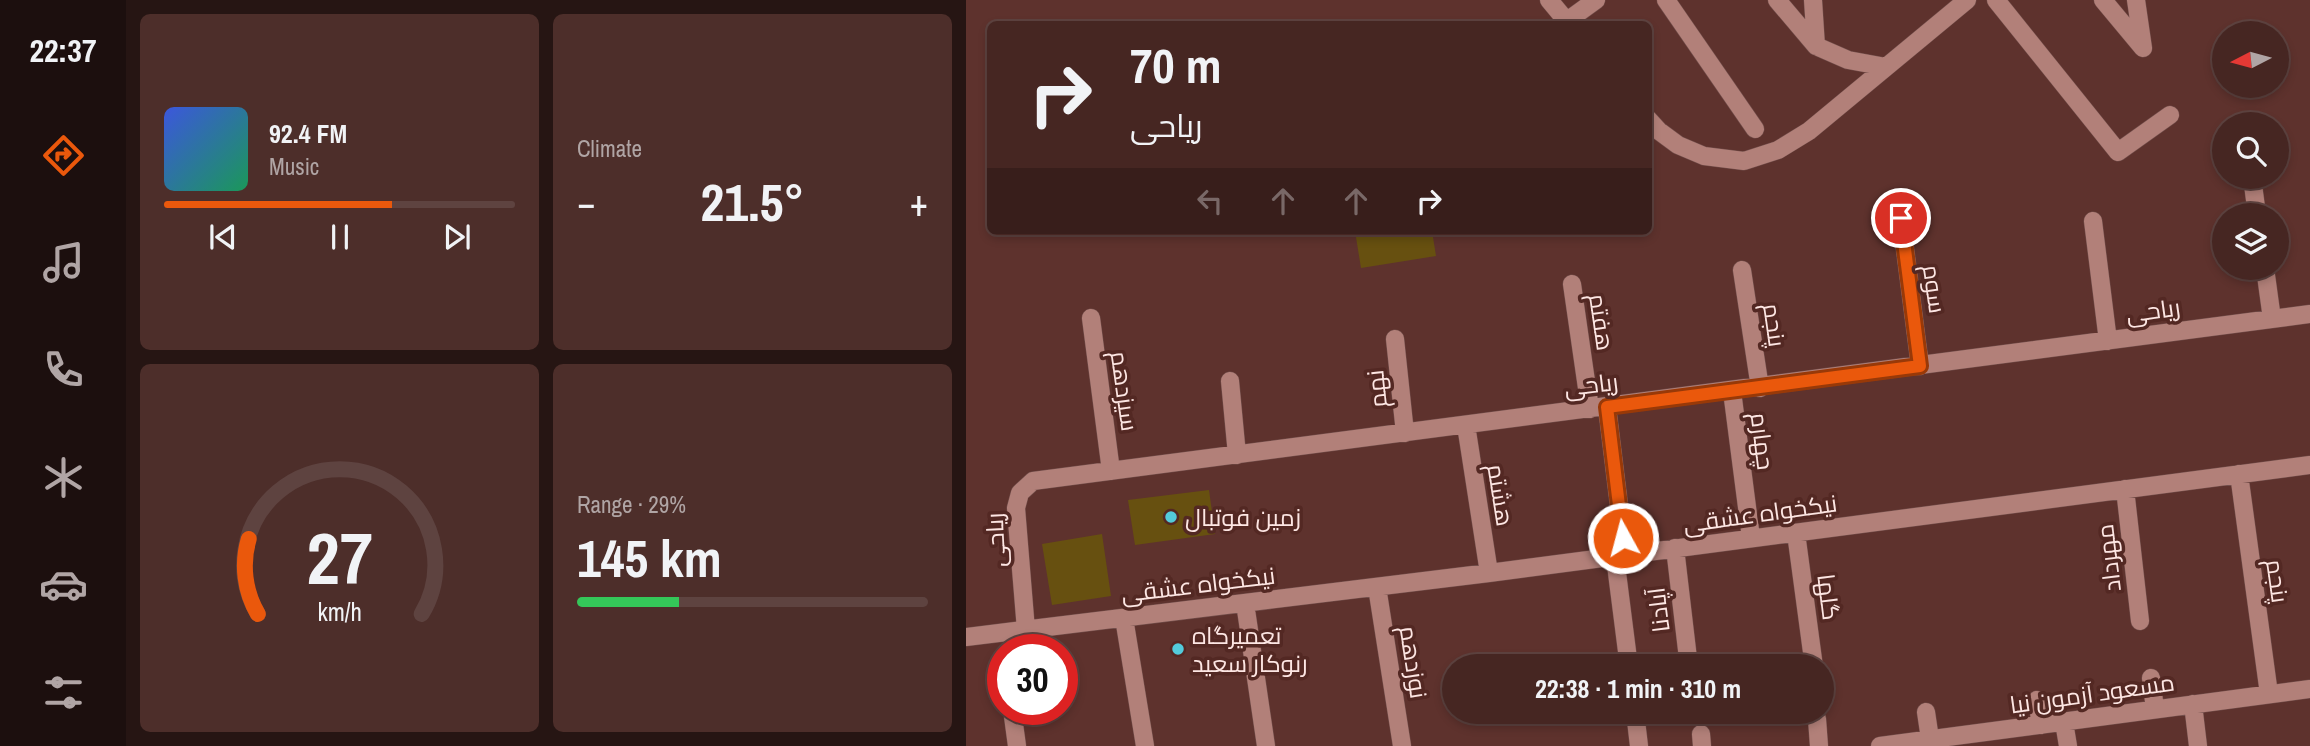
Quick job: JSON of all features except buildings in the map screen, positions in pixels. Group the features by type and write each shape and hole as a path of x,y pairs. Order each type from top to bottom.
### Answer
{"street":[{"path":"1549,0 1566,21"},
{"path":"1570,21 1596,0"},
{"path":"1666,0 1755,130"},
{"path":"1777,0 1816,46 1848,60 1886,67"},
{"path":"1813,0 1816,46"},
{"path":"1652,124 1678,145 1704,156 1744,161 1778,150 1809,131 1967,0"},
{"path":"1996,0 2118,152 2170,115"},
{"path":"2103,0 2143,48 2136,0"},
{"name":"سوم","path":"1901,218 1920,366"},
{"path":"2093,221 2108,341"},
{"name":"پنجم","path":"1742,270 1759,387"},
{"path":"2267,280 2272,319"},
{"name":"هفتم","path":"1572,284 1623,538 1615,556 1627,654"},
{"name":"ریاحی","path":"1026,630 1016,508 1020,493 1033,481 2310,314"},
{"name":"سیزدهم","path":"1091,318 1111,471"},
{"name":"نهم","path":"1395,339 1405,433"},
{"path":"1230,381 1237,455"},
{"name":"چهارم","path":"1732,391 1751,538"},
{"name":"هشتم","path":"1466,425 1489,573"},
{"name":"نیکخواه عشقی","path":"1018,634 1026,630 1489,573 2310,465"},
{"name":"پنجم","path":"2239,474 2269,694"},
{"name":"مهرداد","path":"2124,489 2140,621"},
{"name":"گلها","path":"1796,533 1812,654"},
{"name":"آپادنا","path":"1675,548 1687,654"},
{"name":"نوزدهم","path":"1377,587 1402,746"},
{"path":"1245,603 1266,746"},
{"path":"1124,618 1144,746"},
{"name":"نیکخواه عشقی","path":"966,637 987,639"},
{"path":"2151,678 2155,709"},
{"name":"مسعود آزمون نیا","path":"1880,746 1930,739 1975,740 2040,725 2310,689"},
{"path":"2037,700 2040,725"},
{"path":"2193,705 2198,746"},
{"path":"1926,712 1930,739"},
{"path":"2064,722 2068,746"},
{"path":"1636,724 1639,746"},
{"path":"1817,724 1819,746"},
{"path":"1014,725 1017,746"}],"shaded area":[{"path":"1356,235 1433,235 1436,256 1361,268"},
{"name":"زمین فوتبال","path":"1209,490 1215,534 1135,545 1128,500"},
{"path":"1102,534 1111,596 1052,605 1042,544"}],"place":[{"name":"زمین فوتبال","path":"1171,517"},
{"name":"تعمیرگاه رنوکار سعید","path":"1178,649"}],"route":[{"path":"1623,538 1607,407 1920,366 1901,218"}]}
